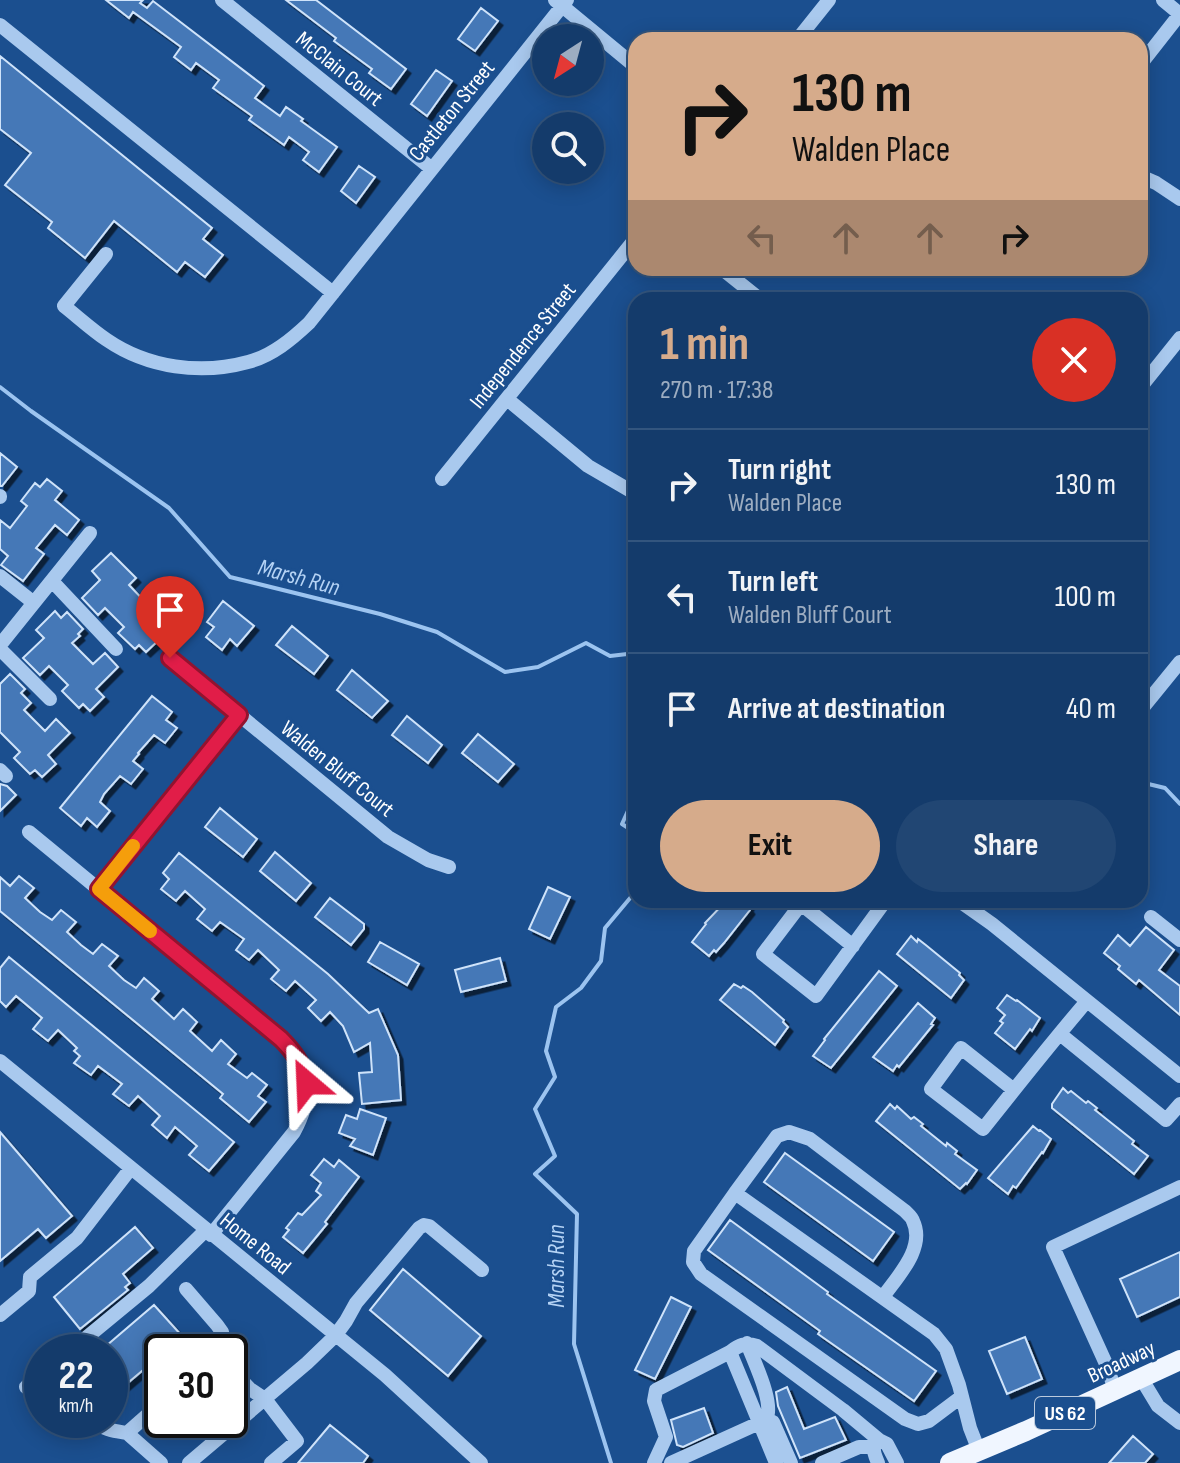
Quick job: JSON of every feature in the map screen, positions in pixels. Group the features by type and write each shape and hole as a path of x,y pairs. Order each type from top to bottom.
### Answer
{"main road":[{"name":"Broadway","path":"955,1462 1180,1360"}],"street":[{"name":"McClain Court","path":"222,0 432,169"},
{"path":"803,32 829,0"},
{"path":"1148,55 1180,14 1163,0"},
{"name":"Castleton Street","path":"106,254 64,306 109,341 152,362 197,370 250,362 285,344 309,323 561,2"},
{"path":"561,2 628,60"},
{"path":"0,25 333,293"},
{"path":"1148,180 1180,199"},
{"name":"Independence Street","path":"442,479 628,248"},
{"path":"731,276 751,292"},
{"path":"1148,378 1180,338"},
{"path":"507,399 588,466 628,489"},
{"path":"50,699 0,647 90,533"},
{"path":"0,576 34,603"},
{"path":"52,581 116,649"},
{"name":"Walden Bluff Court","path":"170,658 388,837 428,860 449,867"},
{"path":"1148,701 1180,662"},
{"path":"99,889 239,715"},
{"path":"29,832 281,1039 303,1066 307,1083 307,1100 294,1132 208,1232 91,1334"},
{"path":"798,908 763,954 816,996 880,908"},
{"path":"806,908 853,946"},
{"path":"969,908 1180,1076"},
{"path":"1151,917 1180,940"},
{"path":"1014,1090 961,1048 931,1089 983,1129 1087,1001"},
{"path":"1060,1034 1166,1120 1180,1104"},
{"name":"Home Road","path":"0,1061 385,1375 481,1463"},
{"path":"883,1297 915,1249 913,1222 905,1211 810,1139 789,1132 777,1136 694,1251 693,1262 701,1274 905,1419 918,1424 929,1421 961,1397"},
{"path":"0,1315 29,1291 30,1277 77,1238 131,1168"},
{"path":"1115,1390 1053,1247 1180,1187"},
{"path":"735,1193 934,1334 946,1349 979,1451"},
{"path":"189,1463 335,1336 356,1303 419,1228 429,1226 482,1270"},
{"path":"186,1289 222,1334"},
{"path":"747,1343 768,1401 770,1412 762,1422"},
{"path":"654,1463 666,1437 654,1401 656,1390 747,1343 757,1346 843,1410 876,1444 878,1463"},
{"path":"730,1352 762,1422 776,1463"},
{"path":"1141,1378 1158,1406 1180,1423"},
{"path":"248,1387 265,1399 297,1441 271,1463"},
{"path":"128,1432 144,1418"},
{"path":"671,1463 762,1422 773,1422 778,1429 791,1463"},
{"path":"128,1434 161,1463"},
{"path":"822,1463 859,1447 876,1444 887,1444 897,1463"}],"building":[{"path":"106,0 143,0 140,3 147,8 153,1 264,86 255,98 280,116 286,107 337,147 319,172 303,160 309,152 289,137 284,145 249,120 252,116 213,88 219,80 196,63 191,70 174,57 181,47 133,12 129,18"},
{"path":"286,0 316,0 406,69 391,89 369,73 372,69 334,41 336,38"},
{"path":"481,8 498,21 475,51 458,39"},
{"path":"0,56 212,228 203,239 223,255 205,277 185,262 177,272 114,221 85,258 48,228 52,222 5,185 31,153 0,129"},
{"path":"436,70 452,81 427,116 411,104"},
{"path":"359,166 375,177 356,203 341,191"},
{"path":"0,453 17,467 2,486 0,486"},
{"path":"47,479 62,491 55,500 79,520 67,535 55,525 36,548 44,554 23,581 1,565 8,556 0,549 0,520 10,528 27,506 21,501 35,483 40,487"},
{"path":"111,553 136,578 129,585 149,606 161,595 175,609 152,631 160,639 146,652 139,645 135,649 118,633 124,627 105,608 98,615 82,598 100,580 92,571"},
{"path":"223,601 254,626 237,646 230,639 222,650 206,637 214,627 207,622"},
{"path":"55,611 61,618 67,612 83,629 72,643 93,664 105,653 118,667 96,689 104,697 90,711 83,704 79,708 62,691 68,685 49,666 40,675 23,658 44,638 36,630"},
{"path":"292,626 328,656 314,674 276,645"},
{"path":"352,670 388,701 372,718 337,690"},
{"path":"10,674 25,689 21,693 31,703 24,710 45,731 56,719 70,733 48,755 56,764 42,777 35,770 30,774 14,758 20,752 0,732 0,684"},
{"path":"152,696 172,712 166,720 177,728 165,743 154,735 138,753 133,761 143,769 131,784 120,776 104,794 100,802 110,811 97,827 87,818 81,826 60,808"},
{"path":"407,716 442,745 428,763 392,735"},
{"path":"478,734 514,764 498,782 462,753"},
{"path":"0,784 16,795 0,811"},
{"path":"220,808 257,839 243,857 205,827"},
{"path":"275,852 311,883 296,901 260,871"},
{"path":"179,853 328,974 369,1013 378,1009 398,1055 401,1100 362,1104 359,1073 372,1072 370,1043 354,1052 343,1026 330,1012 321,1021 308,1008 316,1000 295,981 286,991 271,979 279,970 258,950 249,960 236,950 244,939 220,922 212,931 197,919 205,909 185,891 176,901 161,889 169,879 163,873"},
{"path":"19,876 34,888 25,898 40,912 52,920 61,910 76,922 67,932 81,945 93,954 102,944 118,956 109,966 124,980 136,988 144,978 159,991 152,999 174,1019 183,1009 197,1022 190,1031 212,1051 221,1040 236,1054 228,1064 247,1078 252,1073 267,1085 258,1096 266,1102 249,1122 220,1098 223,1094 0,911 0,877 10,886"},
{"path":"548,887 570,897 550,939 529,929"},
{"path":"330,898 364,924 364,929 351,945 315,917"},
{"path":"719,908 750,910 716,952 714,950 709,956 692,942"},
{"path":"1146,927 1174,950 1159,970 1180,986 1180,1015 1139,980 1136,984 1104,953 1118,935 1130,946"},
{"path":"911,936 960,973 964,980 951,998 897,954"},
{"path":"380,942 419,964 407,985 368,962"},
{"path":"9,957 234,1142 209,1171 189,1155 197,1146 175,1127 167,1138 152,1125 160,1116 138,1096 129,1106 113,1094 122,1084 98,1066 91,1075 74,1063 80,1056 74,1051 77,1048 58,1030 48,1041 33,1029 42,1018 16,996 6,1007 0,1001 0,968"},
{"path":"500,958 506,981 461,992 455,970"},
{"path":"879,971 897,986 831,1068 813,1056"},
{"path":"734,984 752,992 784,1020 788,1027 775,1045 720,1000"},
{"path":"1007,995 1040,1018 1015,1049 995,1033 1005,1015 997,1008"},
{"path":"918,1003 935,1018 933,1025 893,1071 873,1057"},
{"path":"1063,1088 1097,1108 1095,1110 1148,1156 1134,1174 1052,1108"},
{"path":"890,1104 895,1109 897,1106 911,1119 914,1117 977,1170 967,1184 960,1189 876,1121"},
{"path":"360,1109 386,1118 373,1155 350,1146 355,1139 339,1133 346,1115 357,1119"},
{"path":"1033,1126 1051,1139 1016,1188 1013,1186 1008,1194 988,1178"},
{"path":"0,1132 72,1216 46,1238 38,1229 0,1261"},
{"path":"785,1153 894,1232 873,1261 764,1182"},
{"path":"324,1159 334,1167 339,1160 359,1177 303,1253 283,1237 298,1213 302,1215 321,1195 316,1191 321,1183 311,1175"},
{"path":"730,1220 936,1371 914,1401 818,1334 820,1331 708,1250"},
{"path":"135,1227 153,1248 123,1274 130,1283 125,1287 128,1290 80,1329 54,1297"},
{"path":"1180,1252 1180,1297 1137,1317 1120,1279"},
{"path":"403,1269 481,1336 448,1376 370,1310"},
{"path":"671,1297 691,1307 655,1379 635,1370"},
{"path":"154,1305 180,1334 144,1334 144,1369 128,1383 128,1334 120,1334"},
{"path":"1025,1337 1042,1379 1007,1394 989,1351"},
{"path":"787,1387 804,1429 835,1417 846,1440 800,1458 778,1406 776,1392"},
{"path":"704,1408 713,1433 683,1447 677,1445 671,1420"},
{"path":"330,1425 368,1456 363,1463 298,1463"},
{"path":"1133,1436 1153,1454 1145,1463 1109,1463"}],"waterway":[{"name":"Marsh Run","path":"0,387 169,508 230,577 380,614 437,632 505,672 538,667 586,643 610,656 628,654"},
{"path":"1148,784 1165,788 1180,804"},
{"name":"Marsh Run","path":"628,811 622,824 628,828"},
{"name":"Marsh Run","path":"611,1463 574,1344 577,1214 535,1174 555,1156 535,1109 555,1077 546,1051 556,1007 581,988 601,961 605,928 628,901"}],"slow traffic":[{"path":"133,846 99,889 150,931"}],"route":[{"path":"170,658 239,715 99,889 281,1039 303,1066 307,1083"}]}
